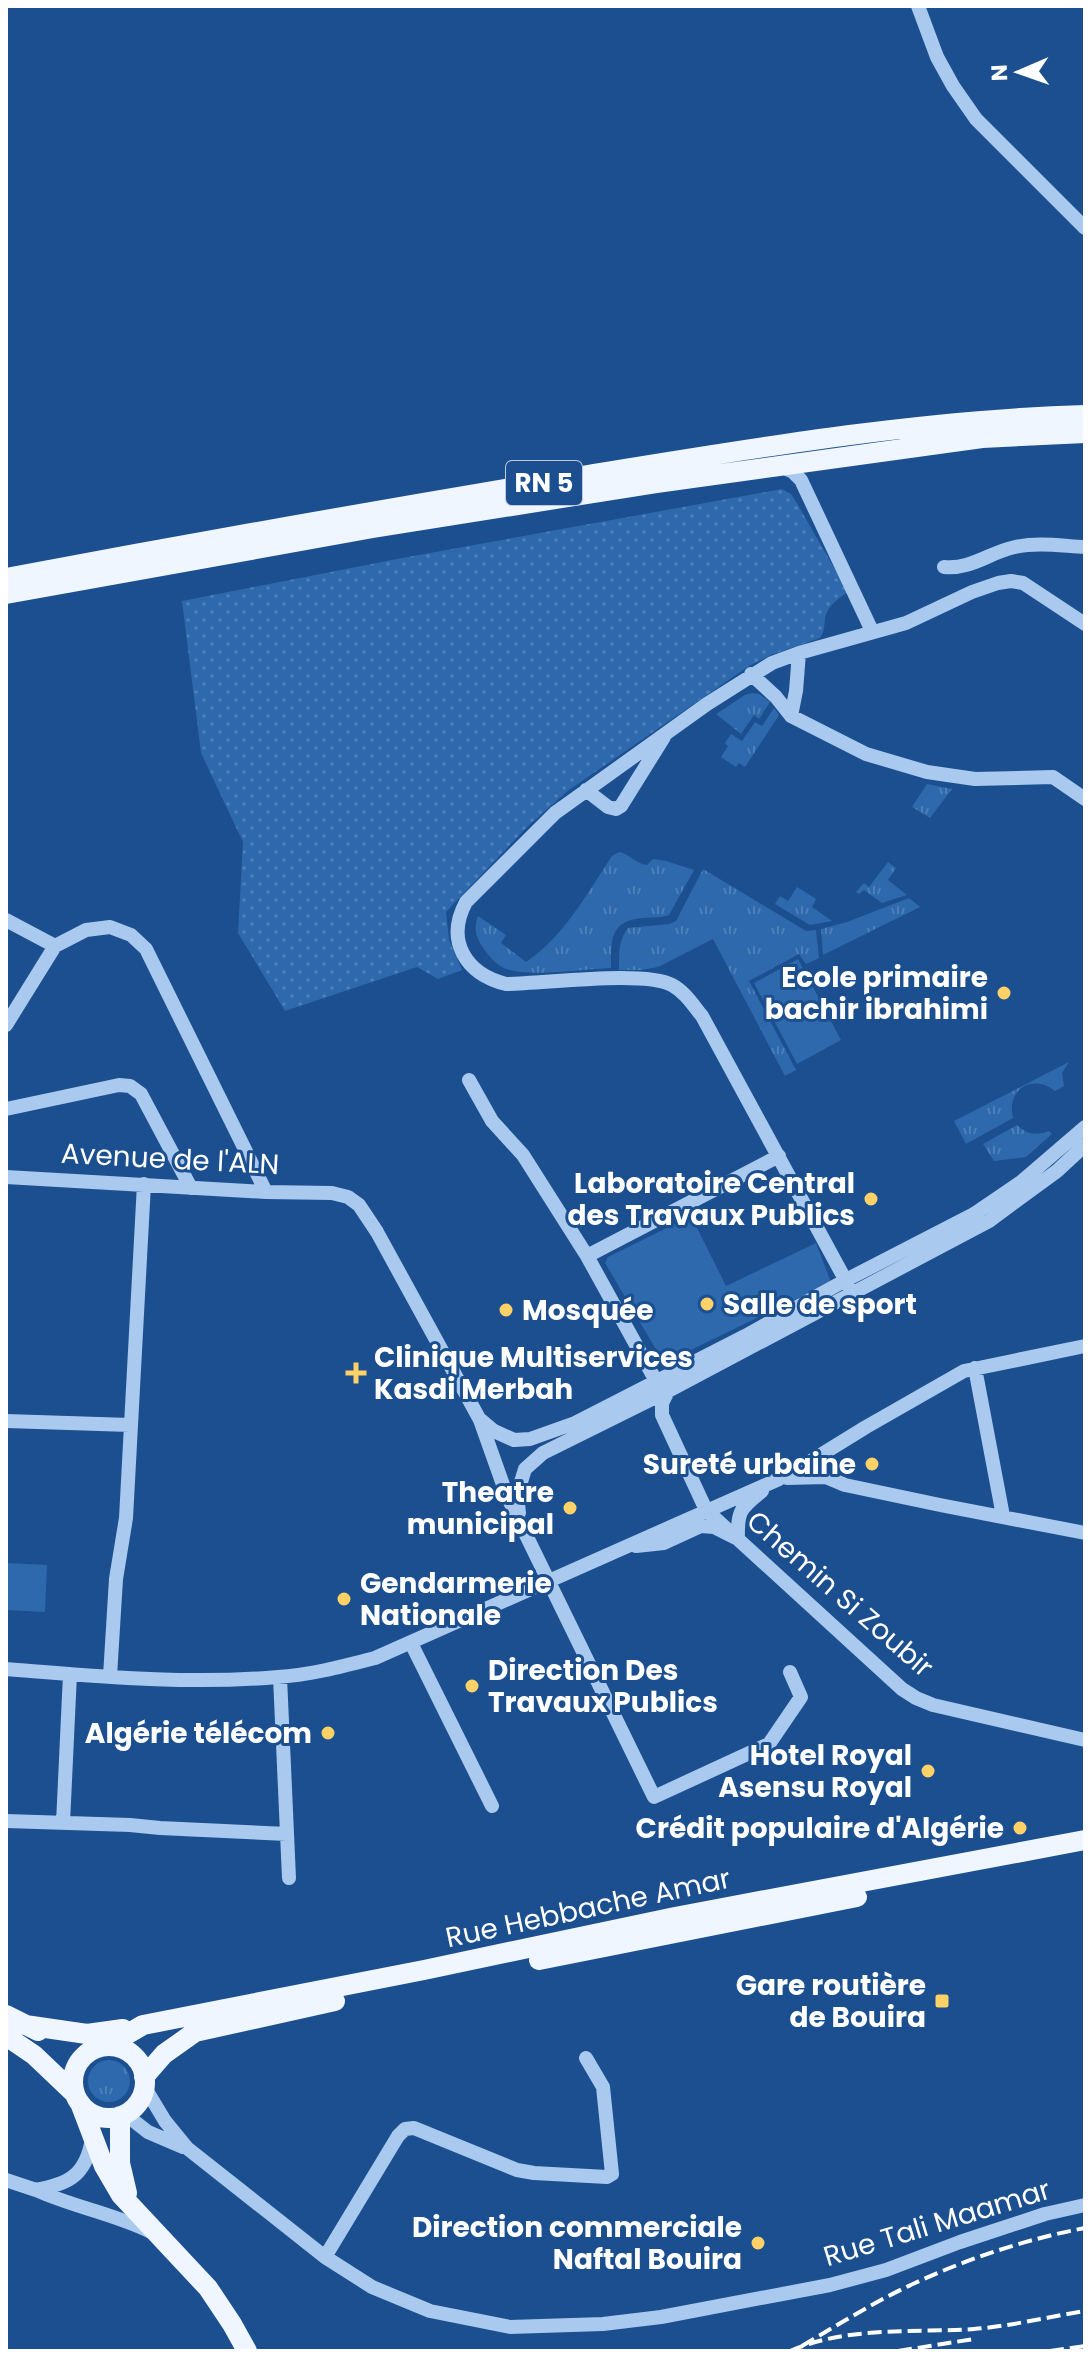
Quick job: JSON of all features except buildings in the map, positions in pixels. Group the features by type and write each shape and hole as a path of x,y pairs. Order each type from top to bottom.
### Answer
{"main road":[{"name":"RN 5","path":"6,578 309,522 657,464 978,420 1085,415"},
{"name":"RN 5","path":"6,594 359,530 656,483 982,438 1085,433"},
{"name":"Rue Hebbache Amar","path":"103,2046 143,2025 675,1917 1085,1840"},
{"name":"Rue Hebbache Amar","path":"144,2082 156,2062 195,2032 1085,1852"},
{"path":"6,2015 56,2039 129,2052 139,2063 144,2082 138,2102 122,2115 100,2117 92,2114 34,2055 6,2036"},
{"path":"25,2025 87,2034 143,2025"},
{"path":"103,2046 82,2057 73,2074 77,2099 111,2182 208,2288 247,2351"},
{"path":"122,2115 120,2163 133,2208"}],"street":[{"path":"918,6 937,57 976,119 1085,228"},
{"path":"801,480 812,462"},
{"path":"780,466 801,480 872,631"},
{"path":"944,567 962,567 1014,547 1033,544 1085,547"},
{"path":"849,1287 702,1016 683,993 670,984 654,980 506,984 493,981 472,965 461,948 456,928 459,914 466,902 555,813 667,732 772,663 906,623 972,592 1011,581 1023,583 1085,624"},
{"path":"791,716 799,653"},
{"path":"751,674 791,716 866,754 927,772 975,779 1053,777 1085,799"},
{"path":"586,790 608,807 616,809 621,806 667,732"},
{"path":"6,920 55,946"},
{"path":"6,1025 55,946 86,930 110,927 131,935 146,949 266,1192"},
{"path":"469,1080 492,1121 523,1155 587,1256 662,1386 662,1415 711,1515"},
{"path":"6,1109 119,1085 130,1086 141,1094 191,1188"},
{"path":"849,1287 974,1214 1021,1182 1085,1127"},
{"path":"1057,1171 1085,1145"},
{"path":"662,1386 530,1439 503,1442 495,1456 496,1462 502,1470 511,1474 525,1469 543,1453 662,1386 745,1336 989,1221 1085,1154"},
{"path":"587,1256 779,1156"},
{"name":"Avenue de l'ALN","path":"6,1177 332,1193 348,1197 359,1205 368,1218 480,1420"},
{"path":"110,1676 116,1579 126,1518 144,1184"},
{"path":"627,1546 664,1543 701,1526 711,1515 806,1464 951,1378 975,1368 1085,1346"},
{"path":"975,1368 1003,1516"},
{"path":"480,1420 494,1431 524,1444 529,1453 517,1495 520,1522"},
{"path":"480,1420 507,1496 654,1797 769,1744 801,1697 790,1672"},
{"path":"6,1421 130,1425"},
{"path":"6,1669 191,1681 280,1677 328,1670 375,1658 411,1643 669,1527 741,1508 779,1479 826,1477 859,1488 1085,1533"},
{"path":"669,1527 688,1509 697,1490"},
{"path":"701,1526 714,1527 738,1539 737,1520 741,1508"},
{"name":"Chemin Si Zoubir","path":"711,1515 867,1658 916,1698 933,1705 1085,1740"},
{"path":"411,1643 492,1806"},
{"path":"63,1823 70,1674"},
{"path":"280,1677 289,1878"},
{"path":"6,1821 287,1834"},
{"path":"325,2257 405,2129 414,2128 526,2171 607,2177 612,2174 603,2087 586,2058"},
{"path":"144,2082 165,2121 187,2148"},
{"path":"122,2115 141,2128 187,2148"},
{"path":"36,2190 71,2180 87,2160 93,2135"},
{"name":"Rue Tali Maamar","path":"187,2148 325,2257 372,2287 430,2311 510,2327 603,2324 661,2317 830,2285 886,2270 1045,2214 1085,2205"},
{"path":"6,2180 156,2234"}],"green space":[{"path":"782,489 795,500 848,592 828,609 820,638 749,666 569,790 528,826 446,912 449,940 462,970 438,979 417,967 285,1011 238,933 243,842 201,753 182,601"},
{"path":"752,693 770,702 759,719 754,715 741,734 716,714"},
{"path":"774,708 779,715 745,767 739,763 736,767 721,757 731,734 742,741 755,722 762,726"},
{"path":"927,784 952,789 930,818 912,807"},
{"path":"619,852 647,865 653,859 694,870 669,915 633,920 619,927 612,940 611,968 541,973 514,971 500,966 487,953 477,935 478,916 506,935 501,943 526,962 563,927 612,856"},
{"path":"888,862 896,868 888,880 907,895 882,903 864,890 859,894 856,892 864,883 869,887"},
{"path":"703,869 806,931 816,930 819,958 806,964 799,954 749,981 796,1070 785,1076 713,939 658,967 619,970 621,943 628,928 676,921"},
{"path":"797,887 816,899 812,907 832,921 810,925 775,904 780,896 788,901"},
{"path":"909,898 920,907 823,955 821,929"},
{"path":"798,959 841,1040 797,1064 754,983"},
{"path":"1069,1062 1062,1073 1064,1086 1055,1091 1038,1084 1023,1087 1013,1099 1013,1118 966,1144 954,1121"},
{"path":"1017,1125 1032,1133 1049,1131 1052,1134 1026,1157 994,1161 983,1144"},
{"name":"Salle de sport","path":"691,1216 726,1286 816,1243 831,1282 664,1363 605,1263 608,1257"},
{"path":"6,1563 47,1565 45,1612 6,1610"},
{"path":"109,2060 124,2066 130,2081 124,2096 109,2102 94,2096 88,2081 94,2066"}],"railway":[{"path":"802,2346 886,2297 935,2274 1020,2244 1085,2228"},
{"path":"790,2351 857,2334 988,2328 1085,2311"},
{"path":"898,2351 974,2339"},
{"path":"1050,2351 1085,2346"}],"place":[{"name":"Ecole primaire bachir ibrahimi","path":"1004,993"},
{"name":"Laboratoire Central des Travaux Publics","path":"871,1199"},
{"name":"Salle de sport","path":"707,1304"},
{"name":"Mosquée","path":"506,1310"},
{"name":"Clinique Multiservices Kasdi Merbah","path":"356,1373"},
{"name":"Sureté urbaine","path":"872,1464"},
{"name":"Theatre municipal","path":"570,1508"},
{"name":"Gendarmerie Nationale","path":"344,1599"},
{"name":"Direction Des Travaux Publics","path":"472,1686"},
{"name":"Algérie télécom","path":"328,1733"},
{"name":"Hotel Royal Asensu Royal","path":"928,1771"},
{"name":"Crédit populaire d'Algérie","path":"1020,1828"},
{"name":"Gare routière de Bouira","path":"942,2001"},
{"name":"Direction commerciale Naftal Bouira","path":"758,2243"}]}
